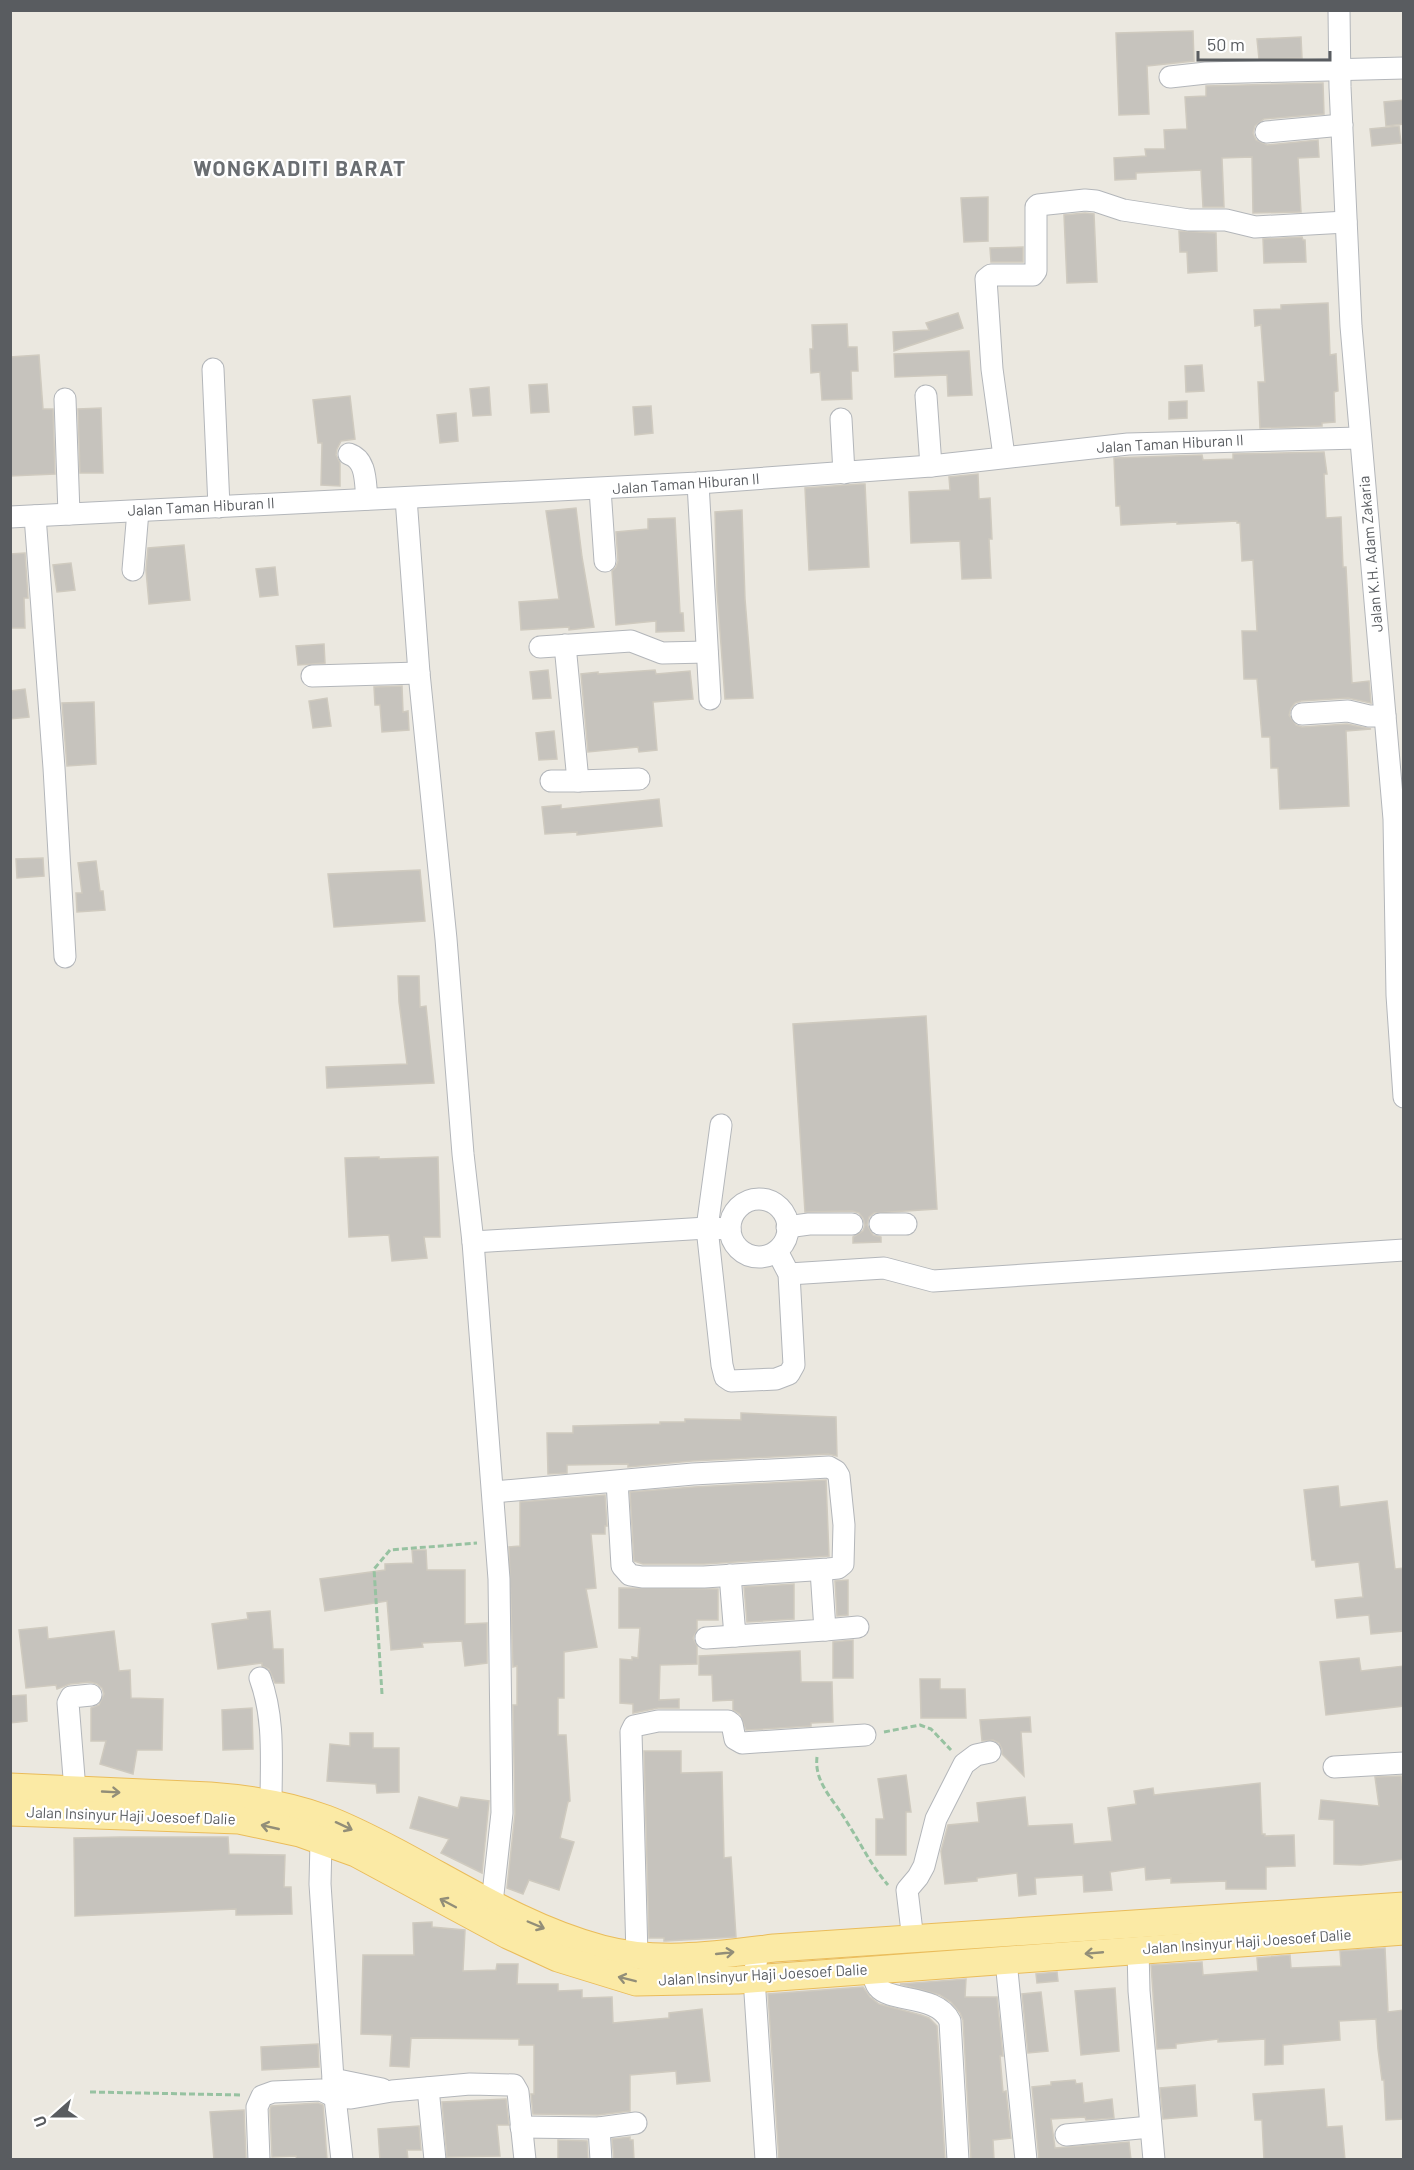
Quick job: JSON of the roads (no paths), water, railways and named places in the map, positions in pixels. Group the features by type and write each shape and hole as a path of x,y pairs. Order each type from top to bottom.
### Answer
{"main road":[{"name":"Jalan Insinyur Haji Joesoef Dalie","path":"10,1787 210,1796 271,1803 304,1811 338,1824 522,1919 602,1950 637,1956 690,1957 758,1950 1404,1906"},
{"name":"Jalan Insinyur Haji Joesoef Dalie","path":"10,1812 238,1820 300,1833 356,1854 518,1940 558,1958 636,1982 754,1978 1404,1931"}],"street":[{"name":"Jalan K.H. Adam Zakaria","path":"1339,10 1352,326 1394,819 1398,995 1404,1097"},
{"path":"1170,77 1206,73 1404,68"},
{"path":"1266,132 1342,125"},
{"path":"1005,456 992,369 986,279 991,275 1034,275 1036,271 1036,207 1038,205 1096,201 1124,210 1189,220 1226,220 1255,227 1346,222"},
{"path":"213,369 219,507"},
{"path":"926,396 931,466"},
{"path":"65,399 69,514"},
{"path":"841,419 844,473"},
{"name":"Jalan Taman Hiburan II","path":"10,518 699,483 931,466 1005,456 1138,444 1360,438"},
{"path":"349,454 357,456 362,463 367,499"},
{"path":"699,483 710,699"},
{"path":"600,489 605,561"},
{"path":"406,498 419,673 473,1242 500,1579 502,1813 492,1904"},
{"path":"133,570 138,511"},
{"path":"35,516 54,768 65,957"},
{"path":"540,647 631,641 662,653 707,652"},
{"path":"565,645 578,781"},
{"path":"312,676 419,673"},
{"path":"1302,714 1348,711 1369,716 1385,716"},
{"path":"551,781 639,779"},
{"path":"721,1125 707,1228 722,1365 725,1377 731,1381 776,1379 789,1374 794,1365 789,1274 777,1251"},
{"path":"758,1199 775,1204 786,1218 788,1227 783,1245 768,1256 751,1256 736,1246 730,1229 735,1212 741,1205 758,1199"},
{"path":"788,1227 808,1224 852,1224"},
{"path":"880,1224 906,1224"},
{"path":"473,1242 707,1228 730,1229"},
{"path":"789,1274 884,1268 933,1281 1404,1250"},
{"path":"494,1492 617,1481 744,1471 832,1468 840,1476 844,1525 843,1564 838,1568 730,1575 642,1577 630,1575 625,1571 621,1556 617,1481"},
{"path":"820,1569 825,1630"},
{"path":"730,1575 735,1636"},
{"path":"706,1638 858,1627"},
{"path":"260,1678 266,1693 271,1728 271,1803"},
{"path":"75,1790 68,1703 71,1697 91,1695"},
{"path":"637,1956 632,1732 634,1726 658,1721 712,1719 731,1721 735,1739 742,1743 865,1735"},
{"path":"914,1940 908,1890 924,1866 936,1819 964,1764 976,1755 990,1752"},
{"path":"1334,1767 1404,1763"},
{"path":"321,1841 320,1884 334,2088 342,2160"},
{"path":"1138,1949 1139,1991 1154,2160"},
{"path":"758,1950 754,1978 766,2160"},
{"path":"1006,1961 1026,2160"},
{"path":"872,1969 879,1988 887,1993 924,2002 943,2012 950,2021 958,2160"},
{"path":"259,2160 257,2107 262,2096 273,2092 334,2088 351,2098 392,2091 470,2084 514,2085 518,2092 525,2160"},
{"path":"428,2088 435,2160"},
{"path":"521,2127 599,2128 636,2123"},
{"path":"1066,2135 1150,2127"},
{"path":"599,2128 601,2160"}],"district":[{"name":"WONGKADITI BARAT","path":"300,169"}]}
